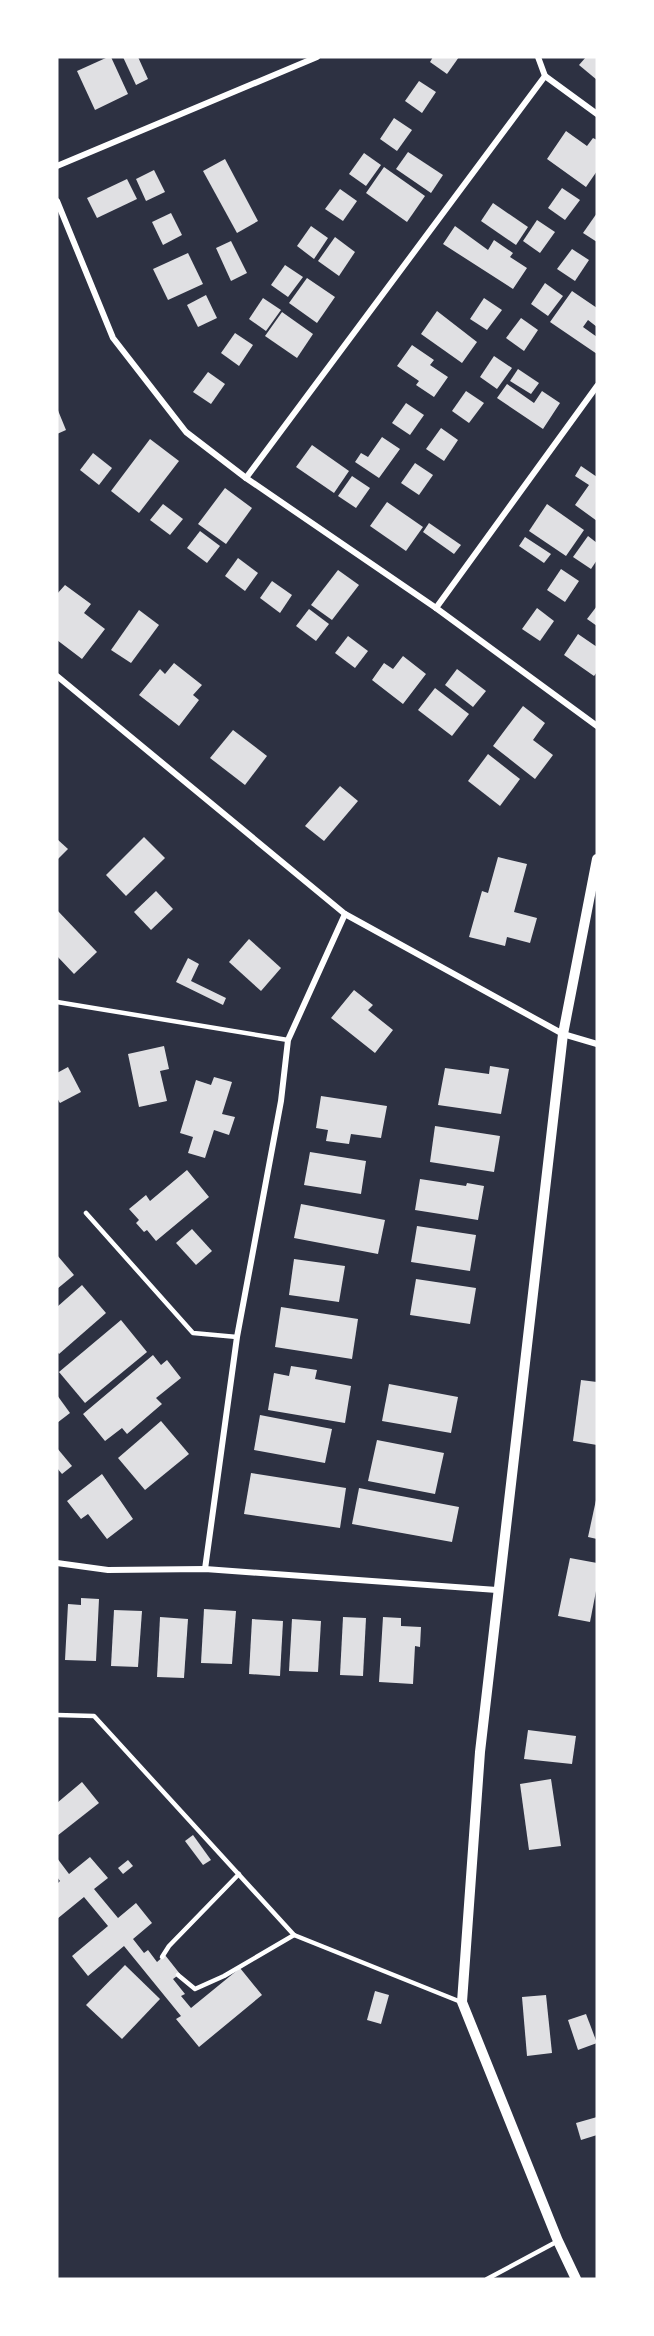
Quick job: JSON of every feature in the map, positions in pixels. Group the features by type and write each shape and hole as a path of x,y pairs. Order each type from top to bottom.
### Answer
{"street":[{"path":"57,166 317,57"},
{"path":"538,57 545,76 597,114"},
{"path":"246,478 545,76"},
{"path":"57,201 113,338 186,432 246,478 436,608 597,726"},
{"path":"436,608 597,386"},
{"path":"57,676 345,914 563,1034 597,1044"},
{"path":"576,2279 558,2241 462,2002 480,1752 497,1590 563,1034 597,859"},
{"path":"205,1569 237,1337 281,1101 288,1040 345,914"},
{"path":"57,1563 108,1570 205,1569 497,1590"}],"lane":[{"path":"57,1002 288,1040"},
{"path":"86,1214 194,1333 237,1337"},
{"path":"57,1715 94,1716 294,1935 462,2002"},
{"path":"162,1957 169,1946 239,1874"},
{"path":"178,1976 195,1989 224,1976 294,1935"},
{"path":"487,2279 558,2241"}],"building":[{"path":"111,57 128,94 95,110 77,71"},
{"path":"123,57 138,57 148,79 136,85"},
{"path":"433,57 459,57 447,74 430,62"},
{"path":"586,57 597,57 597,80 579,65"},
{"path":"419,81 436,92 422,113 405,101"},
{"path":"394,118 412,130 397,151 380,139"},
{"path":"566,131 587,146 593,138 597,140 597,171 586,187 547,159"},
{"path":"408,152 443,175 431,193 396,169"},
{"path":"364,153 381,165 366,186 349,174"},
{"path":"225,159 258,221 237,233 203,171"},
{"path":"384,167 425,196 407,222 366,193"},
{"path":"154,170 165,192 146,201 136,179"},
{"path":"127,179 137,199 97,218 87,198"},
{"path":"562,188 580,200 565,220 548,208"},
{"path":"340,189 357,201 343,221 325,209"},
{"path":"493,203 528,227 516,245 481,221"},
{"path":"171,213 182,235 163,245 152,222"},
{"path":"597,213 597,242 583,233"},
{"path":"537,220 555,232 540,253 523,241"},
{"path":"311,226 328,238 314,259 297,246"},
{"path":"455,226 488,250 494,240 513,253 510,257 527,268 513,289 443,244"},
{"path":"335,237 355,252 339,276 318,261"},
{"path":"231,241 247,273 231,281 216,248"},
{"path":"572,249 589,260 575,281 557,269"},
{"path":"188,253 203,284 168,300 153,269"},
{"path":"285,265 303,277 288,297 271,285"},
{"path":"307,278 335,297 317,323 289,303"},
{"path":"545,283 563,296 548,316 531,304"},
{"path":"572,291 597,308 597,327 588,320 583,327 597,337 597,354 550,322"},
{"path":"206,295 217,318 198,327 187,305"},
{"path":"263,298 281,310 266,331 249,319"},
{"path":"484,298 502,310 487,330 470,319"},
{"path":"437,311 477,342 462,363 421,334"},
{"path":"282,312 313,334 297,358 265,336"},
{"path":"521,318 538,330 524,351 506,338"},
{"path":"235,333 253,345 239,366 221,353"},
{"path":"412,345 434,360 430,365 448,377 434,397 416,385 419,381 397,366"},
{"path":"494,356 512,368 497,389 480,377"},
{"path":"518,369 539,383 531,394 510,381"},
{"path":"208,372 225,384 211,404 193,392"},
{"path":"507,384 534,403 542,391 560,403 543,429 497,398"},
{"path":"466,391 484,403 469,423 452,411"},
{"path":"406,403 424,415 410,435 392,423"},
{"path":"57,408 66,430 57,434"},
{"path":"441,428 458,440 444,461 426,449"},
{"path":"382,437 400,449 379,478 355,462 361,453 368,457"},
{"path":"150,439 179,461 139,513 111,491"},
{"path":"312,445 349,471 334,493 296,467"},
{"path":"93,453 112,468 99,485 80,470"},
{"path":"415,463 433,475 419,495 401,483"},
{"path":"581,466 597,477 597,521 575,505 589,485 575,476"},
{"path":"352,476 370,488 356,508 338,496"},
{"path":"225,488 252,508 226,544 198,524"},
{"path":"387,502 423,527 406,551 370,526"},
{"path":"163,504 183,519 170,535 150,520"},
{"path":"547,504 584,530 566,556 529,531"},
{"path":"429,523 461,545 454,554 423,532"},
{"path":"200,531 220,546 207,563 187,548"},
{"path":"588,536 597,543 597,560 591,569 573,557"},
{"path":"525,537 551,554 544,563 519,546"},
{"path":"238,558 258,573 245,591 225,576"},
{"path":"561,569 579,581 565,602 547,590"},
{"path":"338,570 359,585 332,620 311,605"},
{"path":"272,581 292,595 280,613 260,598"},
{"path":"65,585 91,604 84,613 105,629 82,659 57,640 57,594"},
{"path":"597,606 597,626 587,619"},
{"path":"537,608 554,621 540,641 522,629"},
{"path":"309,609 329,624 316,641 296,626"},
{"path":"139,610 159,625 131,663 111,650"},
{"path":"578,634 597,647 597,672 594,676 564,655"},
{"path":"348,636 368,651 355,668 335,653"},
{"path":"403,656 426,674 403,704 372,680 384,663 393,669"},
{"path":"174,663 202,685 193,695 199,700 179,726 139,695 160,669 165,674"},
{"path":"457,669 486,691 473,707 445,685"},
{"path":"435,688 469,714 452,736 418,710"},
{"path":"523,706 545,723 533,740 553,755 535,779 493,746"},
{"path":"233,730 267,756 245,785 210,758"},
{"path":"488,754 520,779 500,806 468,781"},
{"path":"340,786 358,801 324,841 305,826"},
{"path":"144,837 165,858 126,896 106,875"},
{"path":"57,839 68,849 57,860"},
{"path":"498,857 527,864 514,912 537,918 530,943 507,937 505,946 469,937 482,891 488,893"},
{"path":"156,891 173,909 151,930 134,912"},
{"path":"57,910 97,952 74,974 57,956"},
{"path":"249,939 281,968 261,991 229,962"},
{"path":"188,958 199,964 191,981 226,998 223,1005 176,982"},
{"path":"354,990 373,1005 368,1010 393,1030 375,1053 331,1018"},
{"path":"164,1046 169,1069 160,1071 167,1101 139,1107 128,1054"},
{"path":"490,1066 509,1069 501,1114 438,1105 445,1068 489,1074"},
{"path":"68,1067 81,1092 60,1103 57,1098 57,1073"},
{"path":"214,1077 232,1082 222,1114 235,1117 229,1135 214,1130 205,1158 188,1153 193,1137 180,1133 196,1080 211,1085"},
{"path":"321,1096 387,1106 381,1138 351,1134 349,1144 326,1141 328,1130 316,1128"},
{"path":"435,1126 500,1136 494,1172 430,1162"},
{"path":"310,1152 366,1161 361,1194 304,1185"},
{"path":"187,1170 209,1197 156,1241 147,1230 144,1232 136,1223 139,1220 129,1209 146,1195 150,1201"},
{"path":"420,1179 466,1186 467,1183 484,1186 478,1220 415,1210"},
{"path":"301,1204 385,1220 378,1254 294,1238"},
{"path":"417,1226 476,1235 470,1271 411,1262"},
{"path":"192,1229 212,1251 196,1265 176,1243"},
{"path":"57,1255 74,1275 57,1289"},
{"path":"294,1259 345,1266 339,1302 289,1295"},
{"path":"416,1279 476,1288 470,1324 410,1315"},
{"path":"82,1285 106,1313 59,1354 57,1351 57,1307"},
{"path":"281,1307 358,1319 352,1359 275,1347"},
{"path":"121,1320 147,1352 85,1403 59,1372"},
{"path":"153,1355 161,1365 167,1360 181,1378 156,1398 162,1404 127,1434 122,1428 105,1441 83,1414"},
{"path":"291,1366 317,1370 315,1379 351,1386 345,1423 268,1410 274,1373 289,1376"},
{"path":"581,1380 597,1382 597,1445 573,1441"},
{"path":"389,1384 458,1397 451,1433 382,1421"},
{"path":"57,1395 70,1413 57,1423"},
{"path":"260,1415 332,1429 325,1463 254,1450"},
{"path":"161,1421 189,1454 145,1490 118,1458"},
{"path":"377,1440 444,1453 435,1494 368,1481"},
{"path":"57,1448 72,1466 62,1474 57,1468"},
{"path":"251,1473 346,1488 340,1528 244,1514"},
{"path":"102,1474 133,1519 107,1539 88,1514 81,1519 67,1501"},
{"path":"359,1488 459,1507 452,1542 352,1524"},
{"path":"597,1500 597,1539 588,1537"},
{"path":"570,1558 597,1563 597,1586 590,1622 558,1616"},
{"path":"81,1598 99,1599 96,1661 65,1660 68,1604 81,1605"},
{"path":"204,1609 236,1611 232,1664 201,1663"},
{"path":"114,1610 142,1611 138,1667 111,1666"},
{"path":"160,1617 188,1619 184,1678 157,1677"},
{"path":"343,1617 366,1618 363,1676 340,1675"},
{"path":"383,1617 401,1618 401,1626 421,1627 420,1647 415,1646 413,1684 379,1682"},
{"path":"252,1619 283,1621 280,1676 249,1674"},
{"path":"292,1619 321,1621 318,1672 289,1671"},
{"path":"528,1730 576,1736 572,1764 524,1759"},
{"path":"551,1779 561,1846 529,1850 520,1784"},
{"path":"82,1782 99,1803 57,1836 57,1803"},
{"path":"193,1835 211,1860 203,1865 185,1841"},
{"path":"90,1857 108,1878 94,1889 118,1918 136,1903 152,1923 133,1939 144,1953 148,1950 157,1962 165,1955 180,1974 173,1979 185,1994 181,1996 191,2008 240,1968 262,1995 199,2047 176,2019 181,2016 124,1946 88,1976 72,1956 108,1926 84,1897 57,1919 57,1884 60,1881 57,1877 57,1858 69,1874"},
{"path":"128,1860 133,1866 123,1874 118,1868"},
{"path":"125,1965 160,1999 122,2039 86,2005"},
{"path":"375,1991 389,1995 381,2024 367,2020"},
{"path":"546,1995 552,2053 527,2056 522,1997"},
{"path":"586,2014 597,2043 578,2050 568,2020"},
{"path":"597,2117 597,2135 581,2140 576,2123"}]}
